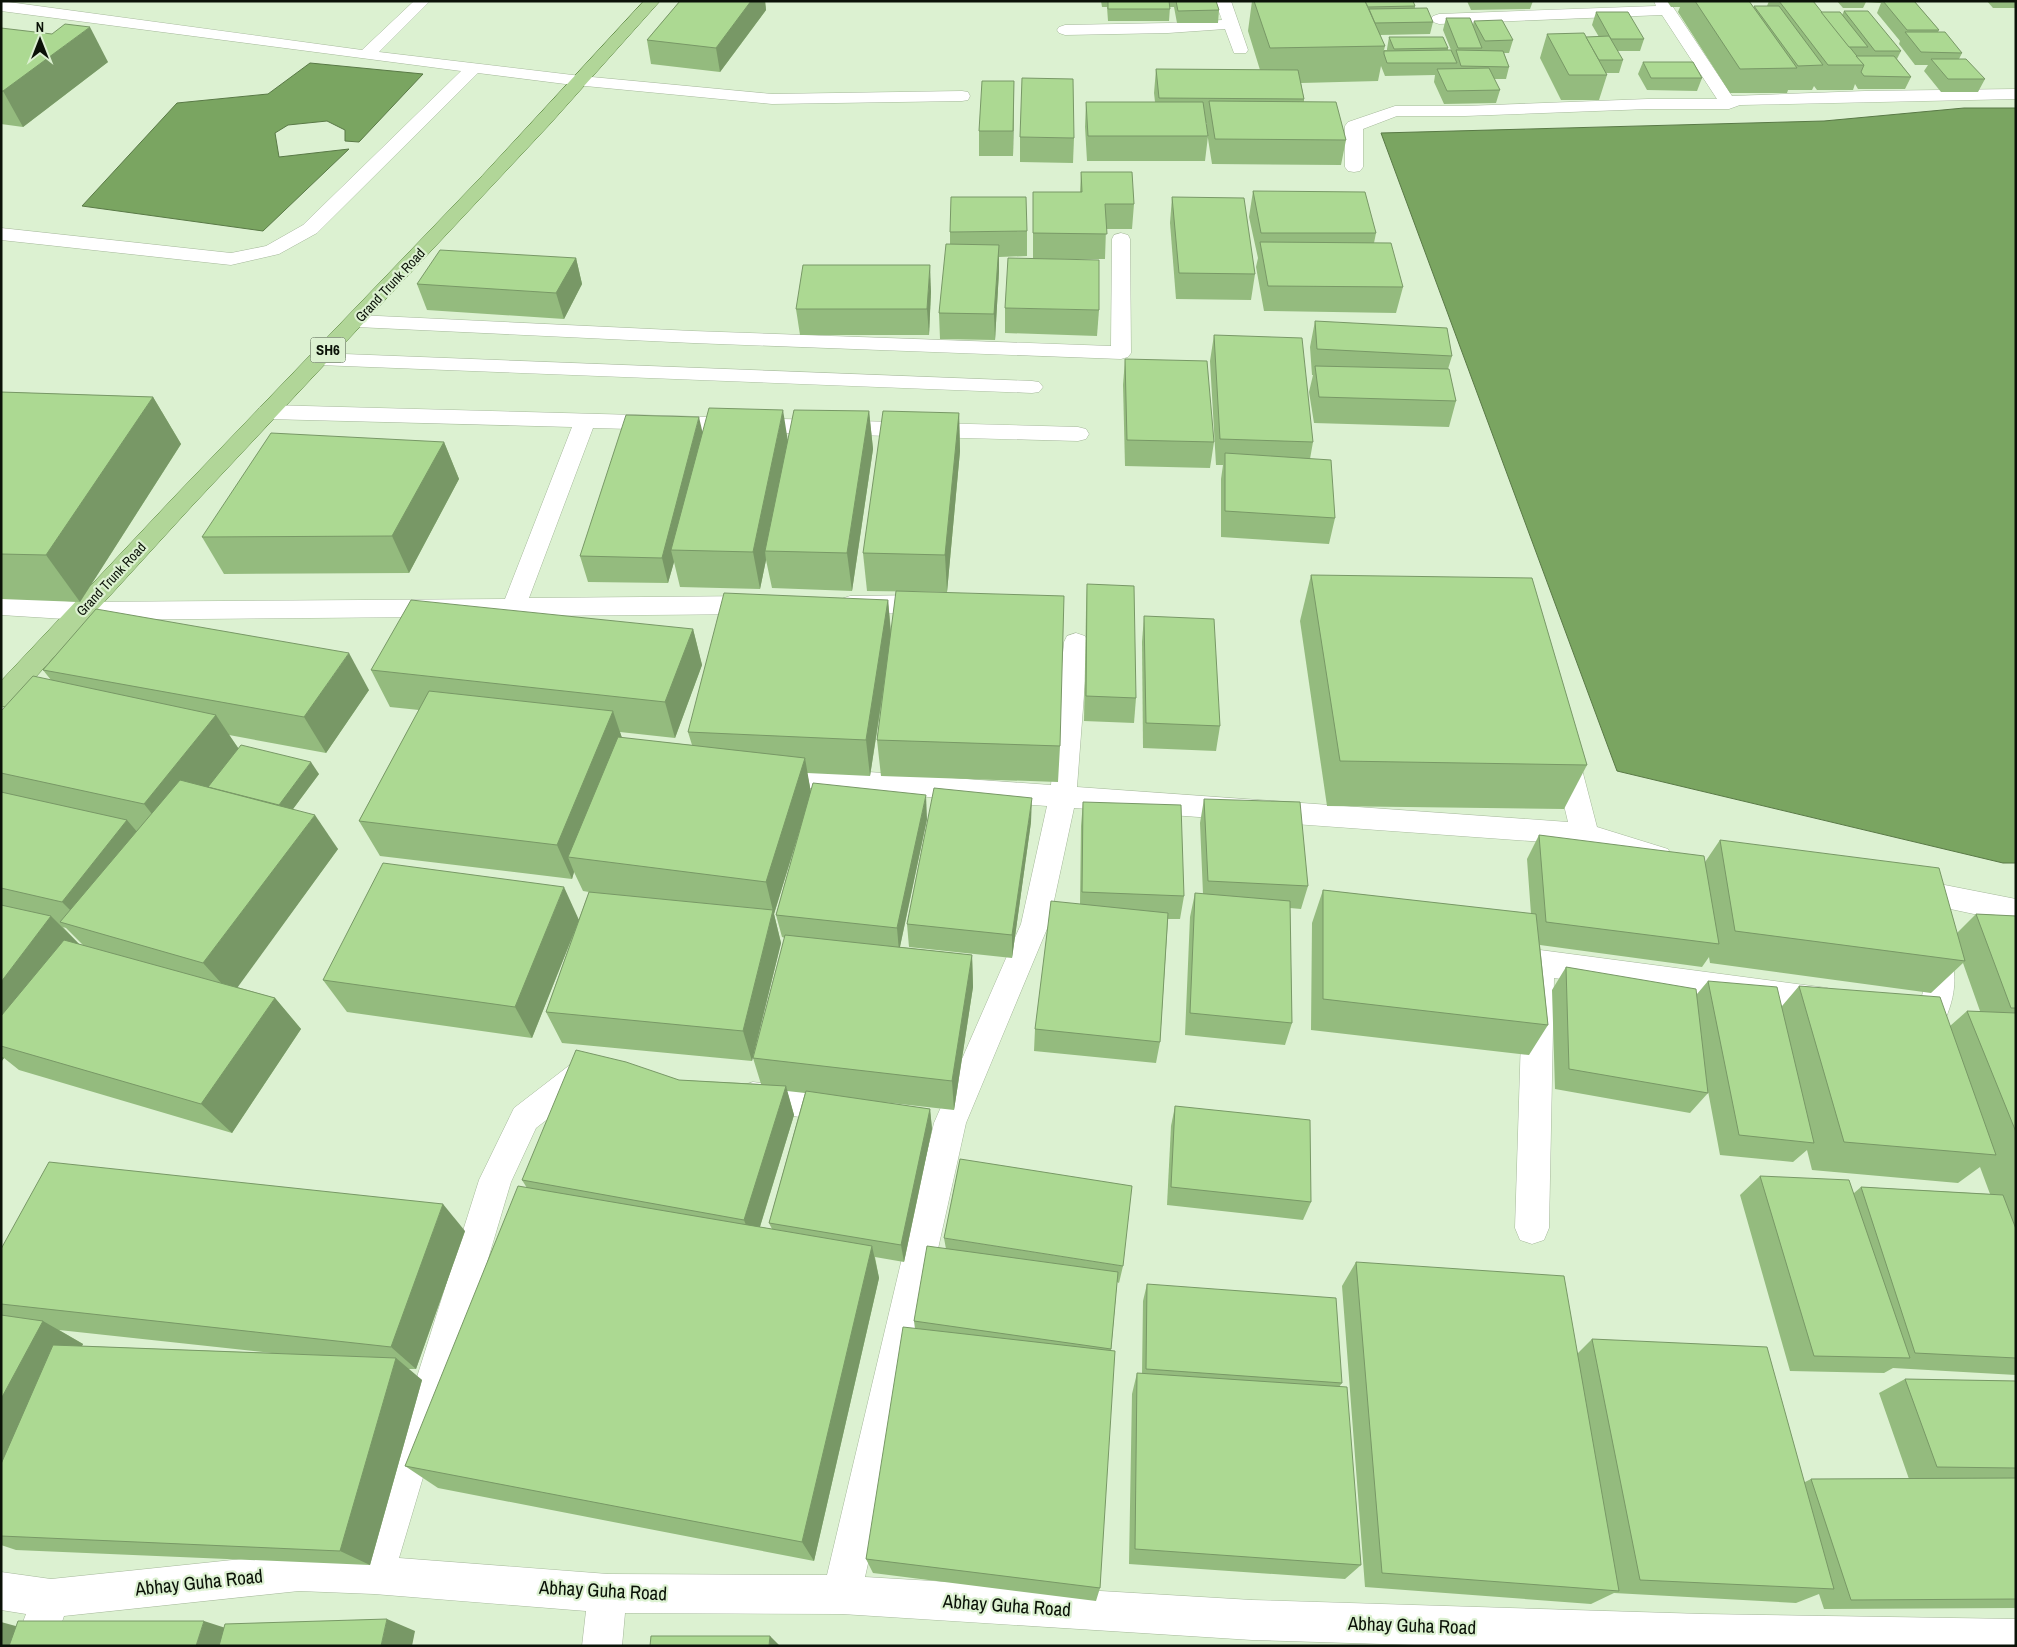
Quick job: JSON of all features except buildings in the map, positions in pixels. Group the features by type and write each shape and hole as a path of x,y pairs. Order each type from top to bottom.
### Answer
{"main road":[{"name":"Grand Trunk Road","path":"1,698 581,81 653,1"}],"street":[{"path":"366,55 423,1"},
{"path":"1222,1 1240,50"},
{"path":"1,6 366,55 581,81 772,99 962,96"},
{"path":"1439,19 1664,6 1729,104"},
{"path":"1065,30 1168,28 1231,24"},
{"path":"1,234 231,259 272,250 310,229 474,68"},
{"path":"1354,168 1354,126 1395,111 1465,111 1648,104 1729,104 1737,100 1845,96 2016,94"},
{"path":"357,320 683,336 1121,353 1122,239"},
{"path":"319,359 1032,387"},
{"path":"268,412 1078,434"},
{"path":"514,607 585,420"},
{"path":"823,605 953,604"},
{"path":"1,606 81,611 783,605"},
{"path":"842,1595 935,1121 1035,924 1063,797 1076,642"},
{"path":"1558,728 1585,834"},
{"path":"748,774 1585,834 1660,858 1679,860"},
{"path":"1881,886 1925,912 2016,910"},
{"path":"1883,1008 1932,1015 1941,979 1925,912"},
{"path":"1532,1228 1537,1006 1540,963 1854,1004"},
{"path":"374,1575 500,1171 525,1118 591,1067 618,1074"},
{"path":"722,1092 871,1112"},
{"name":"Abhay Guha Road","path":"1,1591 51,1598 299,1572 374,1575 608,1593 842,1595 1262,1620 1713,1634 2016,1639"},
{"path":"602,1646 608,1593"},
{"path":"34,1646 51,1598"}],"shaded area":[{"path":"310,63 423,74 359,142 345,141 345,130 327,121 288,125 275,133 279,157 349,149 263,231 82,206 177,103 268,94"},
{"path":"1964,108 2016,108 2016,863 2003,863 1617,771 1381,133 1824,121"}]}
